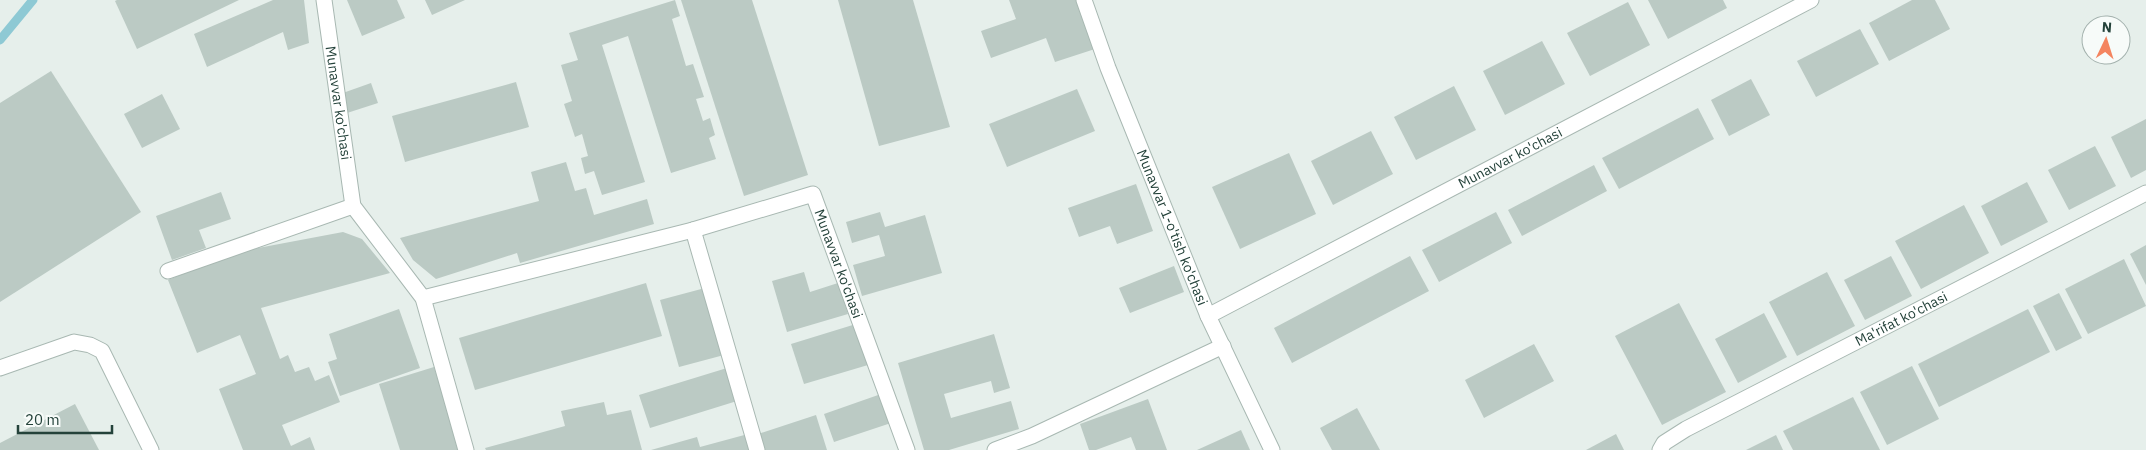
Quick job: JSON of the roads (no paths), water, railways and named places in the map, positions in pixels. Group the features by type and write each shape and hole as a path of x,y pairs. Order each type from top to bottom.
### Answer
{"street":[{"name":"Munavvar ko'chasi","path":"324,0 353,206 423,298 466,450"},
{"name":"Munavvar 1-o'tish ko'chasi","path":"1084,0 1112,77 1208,316 1272,450"},
{"name":"Munavvar ko'chasi","path":"1208,316 1812,0"},
{"name":"Ma'rifat ko'chasi","path":"1660,450 1664,443 1686,429 2146,193"},
{"name":"Munavvar ko'chasi","path":"423,298 694,230 813,194 907,450"},
{"path":"168,271 353,206"},
{"path":"694,230 757,450"},
{"path":"0,368 74,342 90,345 102,351 151,450"},
{"path":"995,450 1032,436 1223,346"}],"waterway":[{"path":"0,40 33,0"}]}
